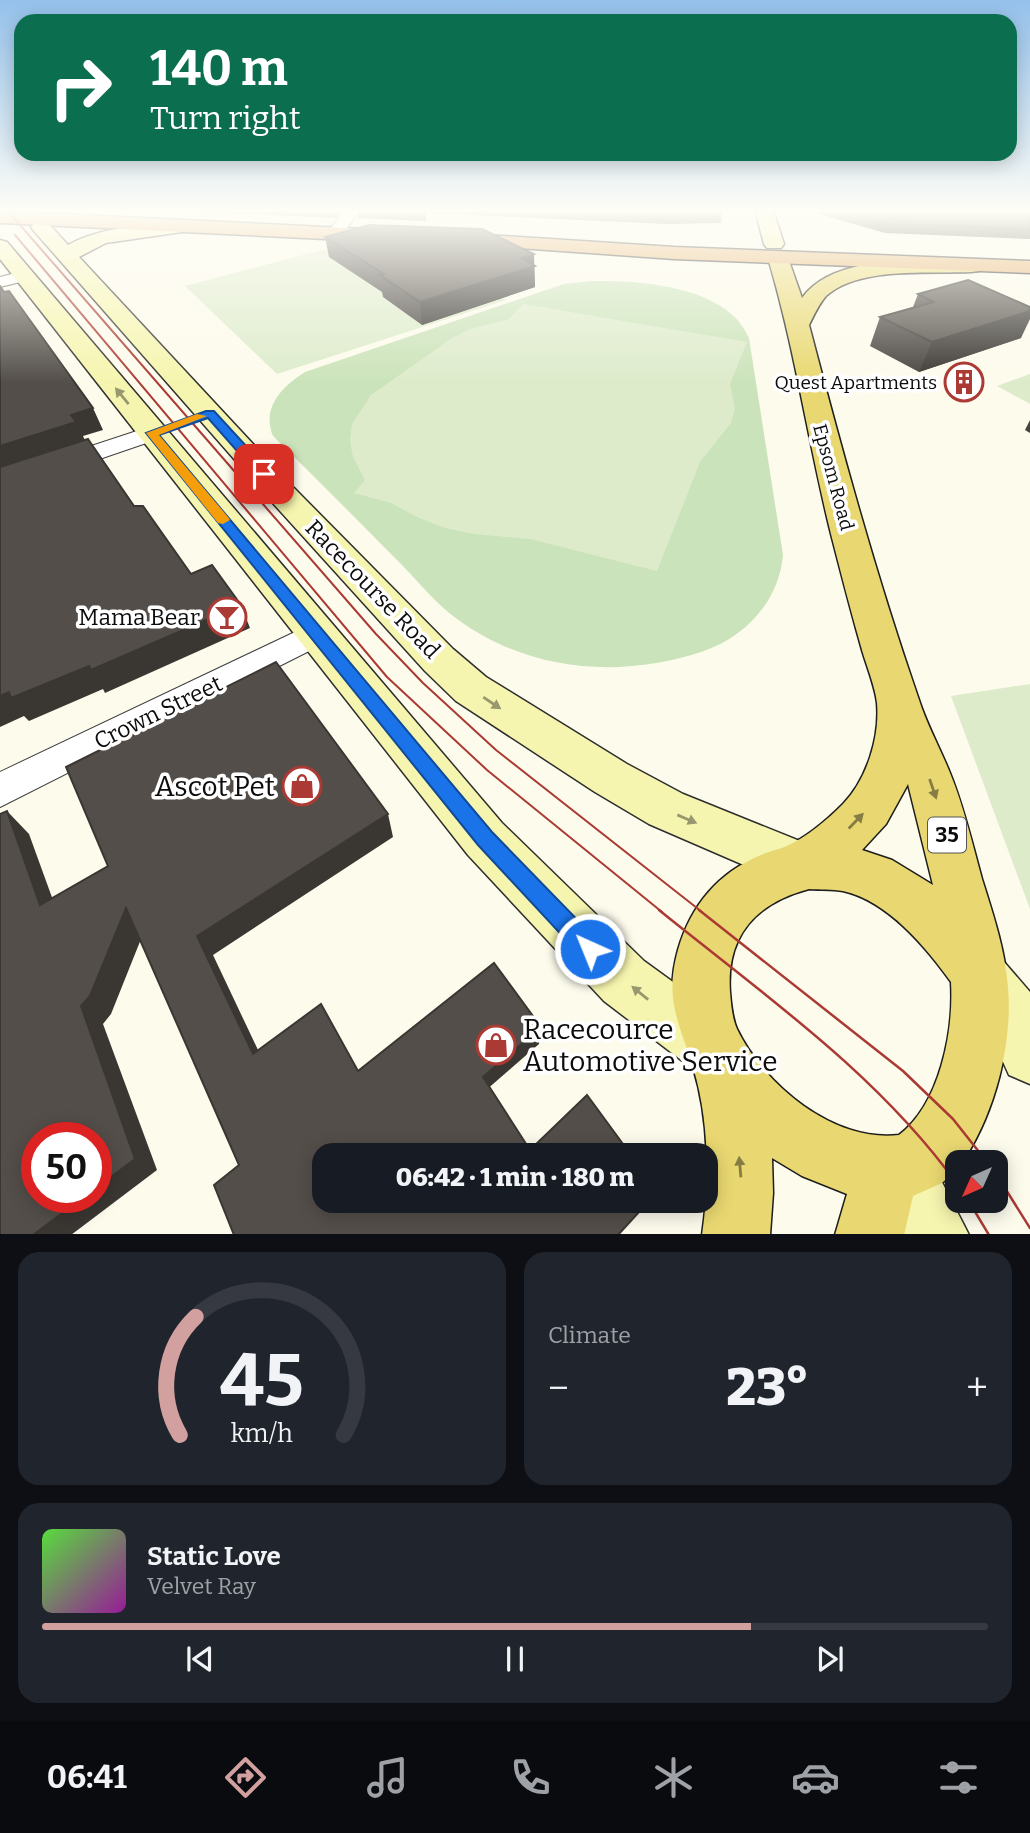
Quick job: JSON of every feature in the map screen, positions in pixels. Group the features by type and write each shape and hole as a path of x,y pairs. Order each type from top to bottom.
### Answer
{"main road":[{"path":"8,268 152,433 485,839 624,981 718,1054"},
{"name":"Racecourse Road","path":"78,268 381,600 471,689 666,809 801,864"},
{"name":"Epsom Road","path":"780,268 824,443 898,703 938,804 968,919 978,973 1010,1013 1030,1054"},
{"path":"796,327 818,292 839,279 892,270 949,268"},
{"path":"152,433 210,413"},
{"name":"Epsom Road","path":"801,864 830,847 874,803 884,786 894,748 898,703"},
{"name":"35","path":"718,1054 757,1105 779,1126 804,1143 830,1156 892,1169 918,1161 931,1150 964,1100 970,1079 979,1009 978,973 942,925 897,889 868,875 839,866 801,864 750,887 725,910 713,928 701,978 702,997 734,1113 742,1183 736,1234"},
{"path":"869,1234 892,1169"},
{"path":"892,1169 935,1234"}],"street":[{"path":"0,485 152,433"},
{"name":"Crown Street","path":"0,790 316,634"}],"green space":[{"path":"255,268 449,268 506,300 277,374 185,286"},
{"path":"592,281 657,285 703,297 722,307 738,321 749,338 783,555 780,571 768,601 747,626 720,644 673,660 608,667 576,665 545,660 485,637 457,619 434,599 273,436 270,425 276,398 305,372 564,284"},
{"path":"523,304 747,342 730,384 735,408 731,423 700,462 657,571 530,539 474,534 445,528 391,503 354,493 365,480 353,457 350,441 352,424 371,395 452,338 470,329 509,319"},
{"path":"1030,374 1030,404 997,386"},
{"path":"1030,684 1030,909 951,696"}],"building":[{"path":"374,268 530,268 420,302 380,275 384,274"},
{"path":"968,280 1030,307 1030,311 932,342 880,317 934,302 918,294"},
{"path":"0,286 4,292 9,291 93,408 71,415 76,422 0,446"},
{"path":"88,439 134,506 143,506 191,574 212,565 241,605 91,670 89,666 11,698 9,692 0,696 0,467"},
{"path":"276,662 388,814 197,936 253,1054 321,1004 358,1071 494,963 541,1027 483,1077 525,1143 312,1143 312,1213 638,1213 619,1234 234,1234 214,1185 239,1165 126,908 90,996 81,1006 135,1159 112,1176 112,1122 21,1122 21,1213 63,1213 34,1234 0,1234 0,814 7,811 40,905 108,866 66,767"},
{"path":"587,1095 622,1143 537,1143"}],"tram line":[{"path":"42,268 387,677 487,770 662,912"},
{"path":"57,268 376,634 423,683 496,750 702,912"},
{"path":"659,910 779,1005 856,1071 926,1144 945,1169"},
{"path":"699,910 903,1071 953,1119 978,1150"},
{"path":"1008,1193 1030,1228"},
{"path":"976,1213 988,1234"}],"slow traffic":[{"path":"201,416 152,433 223,520"}],"place":[{"name":"Quest Apartments","path":"964,382"},
{"name":"Mama Bear","path":"227,617"},
{"name":"Ascot Pet","path":"302,786"},
{"name":"Racecource Automotive Service","path":"496,1045"}],"route":[{"path":"264,474 210,413 152,433 485,839 590,949"}]}
